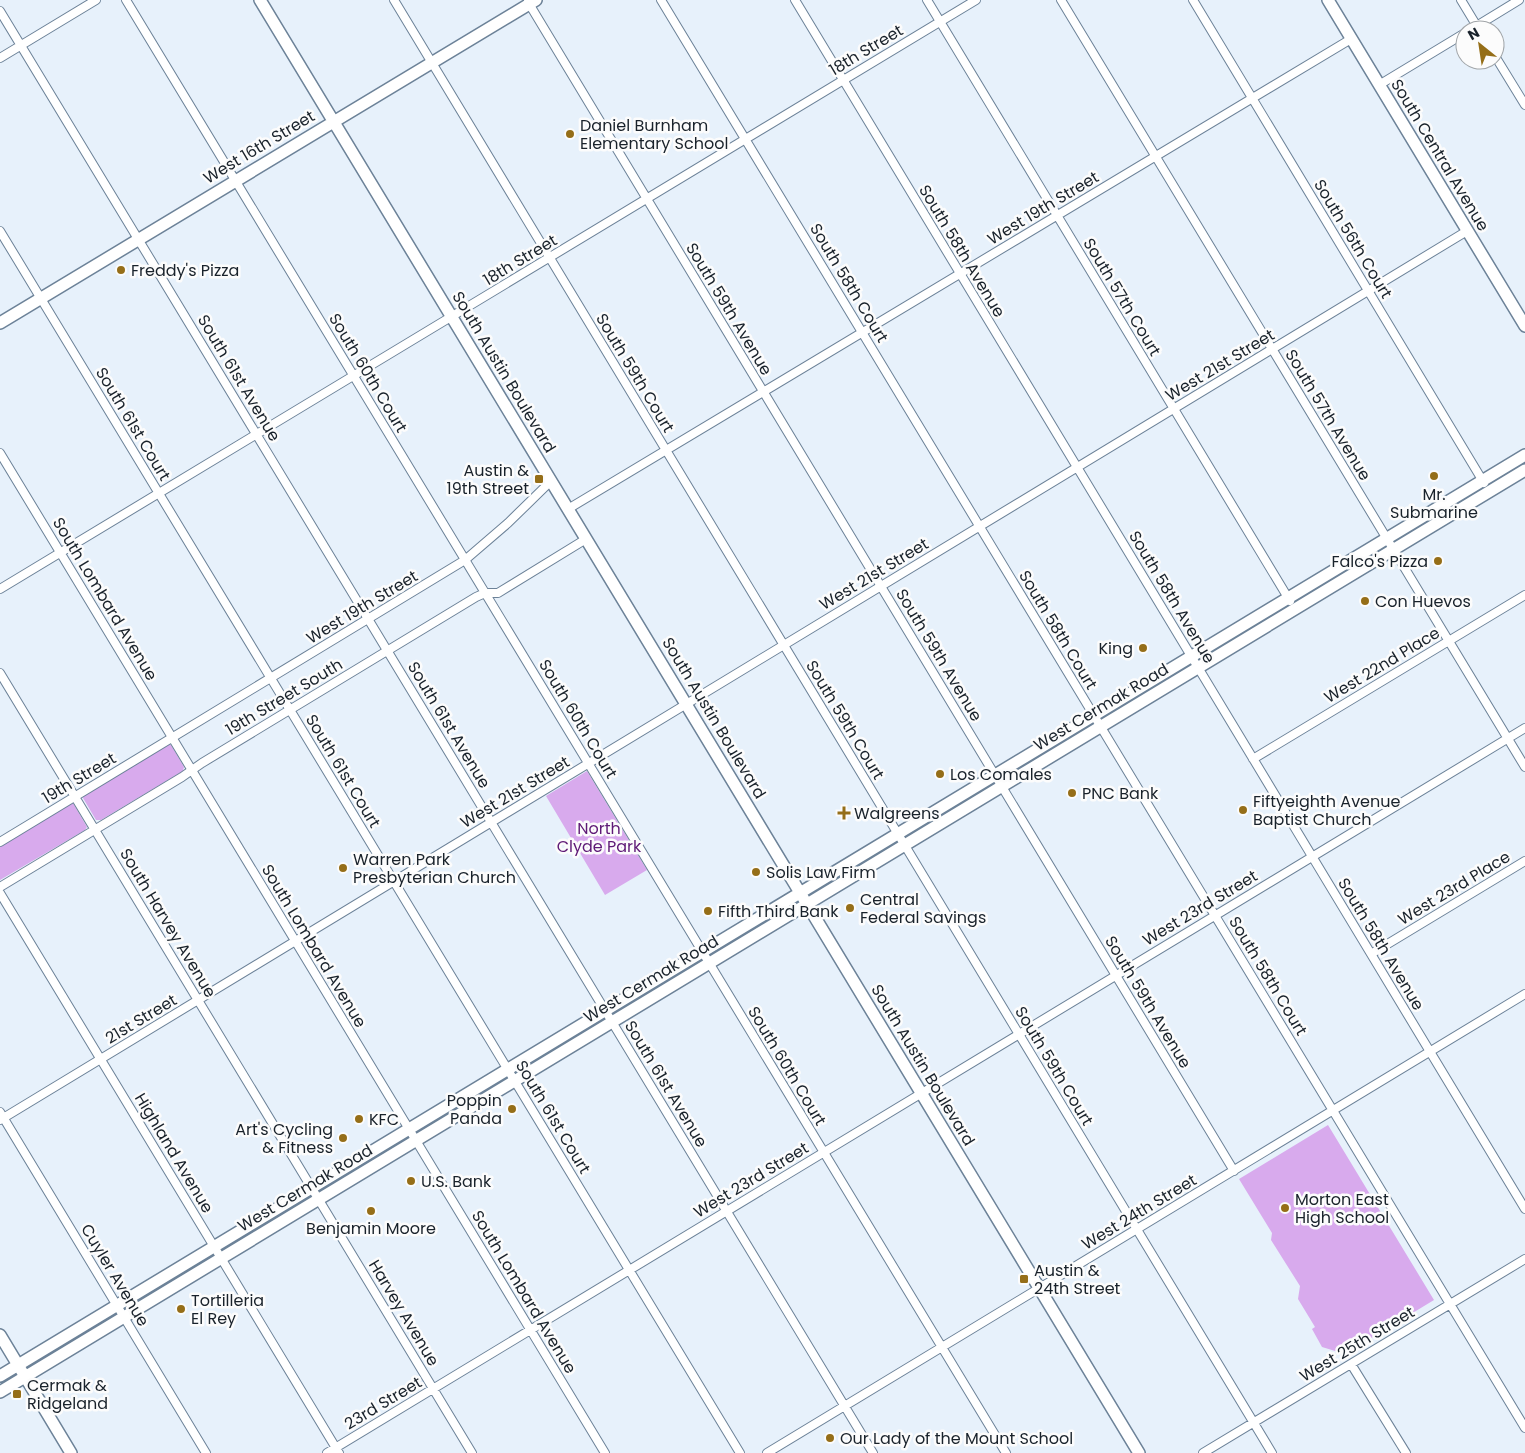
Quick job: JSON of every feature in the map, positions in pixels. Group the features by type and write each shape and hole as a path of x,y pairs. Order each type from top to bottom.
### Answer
{"main road":[{"name":"South Austin Boulevard","path":"260,0 1139,1453"},
{"name":"South Central Avenue","path":"1328,0 1525,326"},
{"name":"West 16th Street","path":"0,323 531,1"},
{"name":"West Cermak Road","path":"0,1376 1525,455"},
{"name":"West Cermak Road","path":"0,1392 1525,470"},
{"path":"0,1335 72,1453"}],"street":[{"path":"0,58 96,0"},
{"name":"South 60th Court","path":"126,0 1006,1453"},
{"name":"South 59th Court","path":"394,0 1272,1453"},
{"name":"South 58th Court","path":"661,0 1525,1428"},
{"name":"South 58th Avenue","path":"795,0 1525,1209"},
{"name":"South 57th Court","path":"927,0 1295,609"},
{"name":"18th Street","path":"0,589 976,0"},
{"name":"South 57th Avenue","path":"1061,0 1525,767"},
{"name":"South 56th Court","path":"1193,0 1489,492"},
{"path":"1461,0 1471,20"},
{"path":"1489,20 1519,0"},
{"name":"South 59th Avenue","path":"531,1 647,199 1234,1170"},
{"name":"South 61st Avenue","path":"0,11 874,1453"},
{"name":"West 19th Street","path":"568,510 1351,39"},
{"path":"1379,84 1455,39"},
{"path":"1504,70 1525,105"},
{"name":"South 61st Court","path":"0,231 740,1453"},
{"name":"West 21st Street","path":"295,941 1467,231"},
{"name":"South Lombard Avenue","path":"0,453 605,1453"},
{"name":"West 19th Street","path":"172,738 465,560 508,523 551,481"},
{"name":"19th Street South","path":"0,887 477,596 485,593 498,593 586,539"},
{"name":"West 22nd Place","path":"1253,759 1525,594"},
{"name":"South Harvey Avenue","path":"0,672 312,1187"},
{"name":"West 23rd Street","path":"530,1330 1525,728"},
{"name":"19th Street","path":"0,842 172,738"},
{"name":"West 23rd Place","path":"1371,954 1525,861"},
{"name":"Highland Avenue","path":"0,893 338,1450"},
{"name":"21st Street","path":"1,1116 100,1059 295,941"},
{"name":"West 24th Street","path":"767,1453 1525,994"},
{"name":"Cuyler Avenue","path":"1,1116 206,1453"},
{"name":"Harvey Avenue","path":"312,1187 472,1453"},
{"name":"West 25th Street","path":"1204,1453 1525,1259"},
{"name":"23rd Street","path":"327,1453 338,1450 530,1330"},
{"path":"1352,1364 1406,1453"}],"green space":[{"path":"167,745 171,745 184,767 183,771 101,820 96,820 83,798 84,794"},
{"name":"North Clyde Park","path":"587,771 647,870 605,895 546,796"},
{"path":"73,803 87,827 85,830 0,880 0,846"},
{"path":"1328,1125 1434,1300 1345,1354 1322,1347 1312,1329 1315,1327 1298,1299 1300,1286 1271,1240 1272,1233 1239,1179"}],"place":[{"name":"Daniel Burnham Elementary School","path":"570,134"},
{"name":"Freddy's Pizza","path":"121,270"},
{"name":"Mr. Submarine","path":"1434,476"},
{"name":"Austin & 19th Street","path":"539,479"},
{"name":"Falco's Pizza","path":"1438,561"},
{"name":"Con Huevos","path":"1365,601"},
{"name":"King","path":"1143,648"},
{"name":"Los Comales","path":"940,774"},
{"name":"PNC Bank","path":"1072,793"},
{"name":"Fiftyeighth Avenue Baptist Church","path":"1243,810"},
{"name":"Walgreens","path":"844,813"},
{"name":"Warren Park Presbyterian Church","path":"343,868"},
{"name":"Solis Law Firm","path":"756,872"},
{"name":"Central Federal Savings","path":"850,908"},
{"name":"Fifth Third Bank","path":"708,911"},
{"name":"Poppin Panda","path":"512,1109"},
{"name":"KFC","path":"359,1119"},
{"name":"Art's Cycling & Fitness","path":"343,1138"},
{"name":"U.S. Bank","path":"411,1181"},
{"name":"Morton East High School","path":"1285,1208"},
{"name":"Benjamin Moore","path":"371,1211"},
{"name":"Austin & 24th Street","path":"1024,1279"},
{"name":"Tortilleria El Rey","path":"181,1309"},
{"name":"Cermak & Ridgeland","path":"17,1394"},
{"name":"Our Lady of the Mount School","path":"830,1438"}]}
